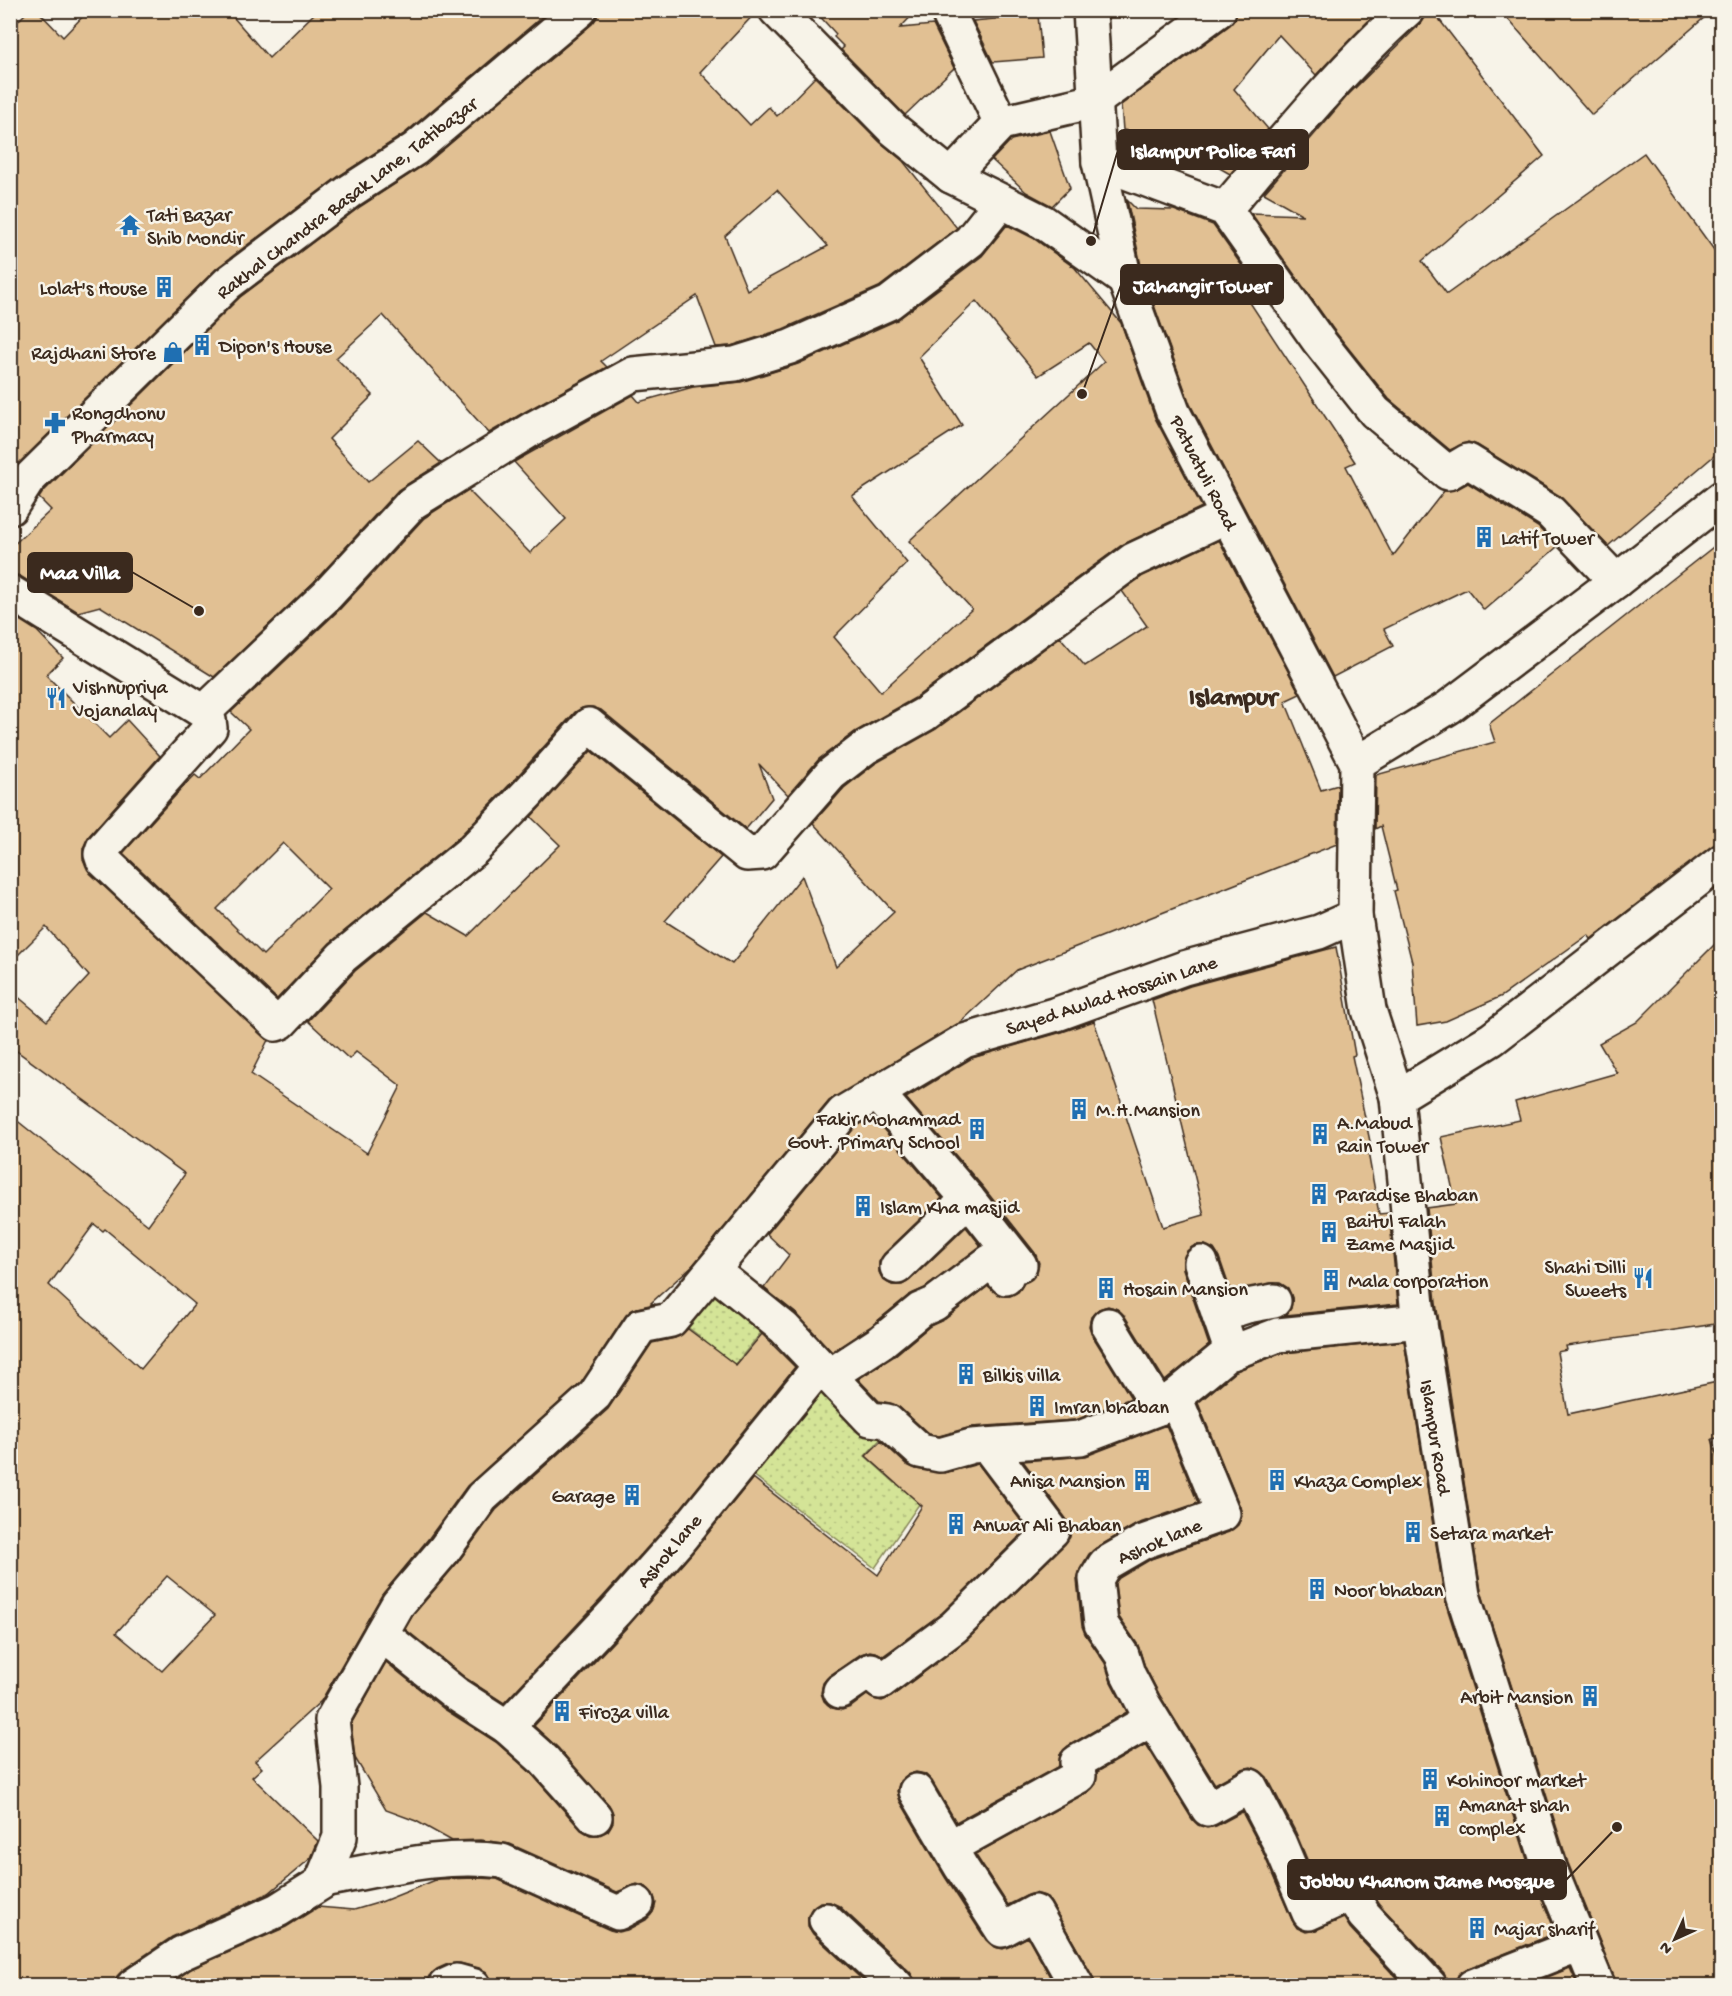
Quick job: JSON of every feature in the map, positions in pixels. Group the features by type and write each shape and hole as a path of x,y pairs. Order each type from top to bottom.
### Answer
{"street":[{"name":"Rakhal Chandra Basak Lane, Tatibazar","path":"13,496 228,283 350,191 415,149 580,10"},
{"path":"776,10 892,129 951,176 1043,222 1125,280"},
{"path":"947,10 1001,123"},
{"name":"Patuatuli Road","path":"1090,10 1099,162 1125,280 1173,412 1357,763 1355,916"},
{"path":"951,176 1001,123 1095,100 1219,10"},
{"path":"1225,209 1319,101 1383,32 1407,10"},
{"path":"1099,162 1225,209 1318,340 1376,412 1448,473 1468,461 1550,512 1616,581"},
{"path":"204,712 327,595 412,503 532,429 633,374 735,364 790,347 889,303 970,241 1000,202"},
{"path":"1357,763 1449,706 1722,498"},
{"path":"10,592 204,712 209,720 210,728 103,848 101,854 103,860 276,1024 281,1022 342,957 474,849 589,725 747,854 762,853 831,774 866,747 925,714 1133,560 1227,516"},
{"path":"1397,1097 1492,1039 1722,861"},
{"name":"Sayed Awlad Hossain Lane","path":"322,1880 340,1837 340,1787 332,1720 398,1604 444,1550 482,1497 595,1395 641,1326 671,1320 843,1113 964,1041 1057,1014 1184,968 1319,932 1355,916"},
{"name":"Islampur Road","path":"1355,916 1368,1010 1397,1097 1420,1321 1463,1595 1550,1869 1598,1986"},
{"path":"877,1093 968,1199 897,1267"},
{"name":"Ashok lane","path":"507,1727 615,1612 824,1371 881,1342 920,1310 934,1304 990,1261 1013,1272 968,1199"},
{"path":"1201,1263 1232,1353"},
{"path":"712,1271 784,1328 870,1419 886,1420 920,1451 940,1455 972,1446 1080,1438 1167,1403 1226,1355 1278,1335 1420,1321"},
{"path":"1219,1315 1247,1306 1274,1301"},
{"name":"Ashok lane","path":"1108,1325 1167,1403 1223,1514 1143,1542 1104,1563 1096,1579 1101,1624 1122,1655 1128,1674 1152,1719"},
{"path":"840,1691 871,1670 880,1682 954,1627 1052,1531 987,1445"},
{"path":"381,1634 456,1694 507,1727 544,1760 595,1817"},
{"path":"950,1846 1079,1776 1077,1762 1152,1719 1208,1809 1250,1786 1279,1842 1309,1913 1351,1894 1364,1916 1430,1986"},
{"path":"916,1791 1002,1930 1035,1912 1077,1986"},
{"path":"133,1986 182,1953 278,1910 322,1880 436,1860 484,1858 502,1860 618,1914 637,1903"},
{"path":"826,1920 897,1986"},
{"path":"1473,1986 1580,1944"},
{"path":"445,1986 456,1981 474,1986"}],"green space":[{"path":"709,1282 766,1327 733,1367 678,1320"},
{"path":"821,1375 889,1430 865,1456 895,1483 919,1456 953,1455 875,1568 744,1468"}],"building":[{"path":"29,10 37,10 63,37 89,10 227,10 269,58 318,10 550,10 404,134 339,176 217,268 12,470 10,468 10,29"},
{"path":"598,10 758,10 700,72 750,125 769,107 777,116 815,77 880,142 903,161 957,228 879,287 783,329 731,346 716,347 697,296 601,361 607,367 489,433 383,315 336,358 373,395 329,439 368,482 418,441 441,463 398,490 314,582 214,677 100,606 78,612 20,576 10,573 10,548 51,510 39,498 43,492 240,297 361,206 427,163 592,24 597,17","holes":["777,190 828,246 747,290 725,236"]},
{"path":"814,10 917,10 900,28 933,25 954,68 905,115 841,50 844,47 834,37 836,34"},
{"path":"1237,10 1379,10 1316,75 1279,35 1234,89 1268,129 1230,174 1167,138 1123,130 1121,105 1230,25 1236,18"},
{"path":"1425,10 1432,10 1544,156 1422,261 1447,294 1644,153 1722,261 1722,449 1608,546 1560,496 1477,445 1468,442 1450,450 1389,399 1333,329 1251,213 1303,215 1264,193 1349,94 1420,24 1425,16"},
{"path":"1500,10 1713,10 1592,115"},
{"path":"1038,15 1042,58 993,62 973,21"},
{"path":"1050,131 1070,188 1052,206 1026,192 992,160 1011,140"},
{"path":"1127,200 1136,209 1174,210 1213,225 1269,304 1250,286 1243,292 1355,462 1346,466 1393,556 1444,491 1457,489 1468,483 1538,527 1557,547 1484,610 1467,589 1384,629 1393,646 1333,677 1190,404 1143,275"},
{"path":"1007,225 1033,238 1075,268 1121,323 1155,418 1202,507 1122,545 915,698 855,732 819,759 788,795 759,764 772,798 746,829 601,710 592,707 582,708 575,712 458,838 330,943 277,999 123,853 195,775 200,779 249,729 231,712 340,609 424,518 468,490 530,553 566,519 514,462 633,395 639,402 693,387 741,382 798,364 897,320 982,256","holes":["976,301 1038,376 1089,343 1104,362 909,541 972,609 881,692 834,637 907,563 852,496 962,425 919,357","283,843 329,889 263,955 217,909"]},
{"path":"1219,540 1300,694 1285,701 1321,790 1338,785 1337,844 1017,970 961,1022 829,1101 693,1265 651,1303 654,1304 637,1308 626,1315 581,1383 467,1486 429,1538 382,1595 321,1701 255,1761 262,1768 252,1777 318,1841 311,1858 269,1893 172,1937 123,1970 116,1977 115,1986 10,1986 10,1115 148,1225 185,1174 10,1046 10,990 47,1021 89,976 46,927 10,963 10,614 37,631 63,658 46,675 109,738 127,720 160,756 89,836 83,848 83,859 90,873 268,1040 251,1074 367,1153 401,1086 356,1052 349,1059 308,1021 355,971 427,912 468,936 560,845 531,817 591,751 721,857 665,921 732,964 802,876 836,967 894,912 813,823 844,788 876,763 936,729 1060,637 1085,666 1147,626 1122,591 1143,576","holes":["94,1224 103,1231 105,1229 195,1304 141,1369 49,1285","167,1576 215,1615 162,1671 116,1633"]},
{"path":"1722,540 1722,839 1591,939 1588,935 1502,996 1446,1021 1417,1026 1412,962 1394,891 1397,890 1381,826 1375,829 1376,775 1495,742 1489,724"},
{"path":"1722,937 1722,1230 1716,1231 1722,1275 1722,1323 1566,1346 1567,1350 1557,1352 1568,1414 1722,1381 1722,1437 1712,1439 1722,1472 1722,1983 1703,1986 1616,1986 1568,1863 1481,1591 1436,1303 1427,1208 1456,1204 1441,1137 1520,1120 1515,1102 1617,1073 1599,1043 1637,1022"},
{"path":"1336,947 1355,1055 1352,1056 1372,1151 1368,1152 1379,1214 1389,1213 1398,1304 1286,1315 1291,1308 1292,1298 1288,1288 1280,1283 1271,1283 1231,1292 1214,1249 1205,1245 1195,1245 1187,1251 1183,1260 1183,1269 1209,1345 1165,1381 1124,1315 1108,1306 1099,1309 1091,1317 1089,1326 1092,1335 1131,1398 1076,1420 971,1427 939,1436 929,1434 899,1407 879,1401 858,1379 893,1357 930,1326 945,1319 988,1286 1001,1296 1010,1296 1018,1292 1024,1283 1032,1279 1039,1263 1035,1253 983,1187 906,1098 972,1058 1094,1021 1163,1227 1204,1215 1152,1000 1190,986"},
{"path":"873,1117 942,1198 884,1254 879,1262 879,1272 883,1280 892,1285 902,1285 909,1281 966,1227 981,1246 832,1352 798,1315 764,1288 789,1255 767,1234 855,1127"},
{"path":"688,1329 736,1365 762,1334 795,1367 664,1529 504,1703 467,1679 405,1629 413,1615 458,1562 496,1510 608,1409 652,1343 675,1338"},
{"path":"1404,1341 1445,1601 1532,1875 1556,1933 1466,1969 1458,1975 1455,1986 1448,1986 1444,1973 1379,1904 1361,1878 1353,1875 1344,1877 1319,1888 1296,1833 1267,1777 1260,1771 1251,1767 1242,1769 1215,1784 1160,1696 1145,1667 1138,1645 1119,1617 1115,1583 1119,1578 1151,1559 1229,1532 1238,1525 1242,1516 1240,1507 1198,1403 1236,1371 1282,1353"},
{"path":"1166,1425 1198,1503 1137,1524 1096,1548 1089,1554 1080,1569 1077,1580 1085,1634 1105,1663 1111,1682 1127,1712 1068,1746 1060,1754 1059,1766 956,1822 932,1781 925,1774 916,1772 907,1775 900,1781 897,1791 900,1801 945,1877 986,1940 994,1947 1003,1949 1028,1937 1055,1986 915,1986 915,1980 910,1972 839,1906 830,1902 820,1902 812,1908 808,1916 808,1926 813,1934 869,1986 492,1986 487,1972 460,1963 448,1964 437,1969 429,1976 426,1986 167,1986 191,1969 286,1927 318,1907 354,1910 381,1902 438,1879 497,1879 618,1932 646,1920 653,1912 656,1903 653,1894 646,1887 637,1884 617,1892 510,1844 481,1840 452,1841 416,1821 386,1810 355,1758 351,1724 386,1662 444,1709 496,1742 531,1773 581,1830 590,1835 599,1835 608,1831 613,1822 613,1814 609,1805 558,1748 534,1726 629,1625 753,1478 878,1575 922,1506 866,1456 881,1441 907,1465 916,1469 945,1473 978,1464 1027,1529 942,1613 883,1656 870,1651 861,1654 829,1676 823,1683 821,1693 824,1701 832,1708 842,1710 851,1707 867,1695 882,1701 891,1697 967,1640 1065,1544 1070,1537 1071,1528 1067,1520 1023,1461 1086,1456"},
{"path":"1146,1744 1192,1819 1198,1825 1207,1828 1216,1826 1242,1812 1297,1928 1306,1932 1316,1930 1344,1918 1350,1928 1404,1986 1096,1986 1093,1977 1045,1896 1035,1893 1008,1905 975,1854 1088,1792 1096,1784 1097,1772"},
{"path":"1570,1968 1578,1986 1526,1986"}],"place":[{"name":"Tati Bazar Shib Mondir","path":"130,225"},
{"name":"Islampur Police Fari","path":"1091,241"},
{"name":"Lolat's House","path":"164,287"},
{"name":"Dipon's House","path":"202,345"},
{"name":"Rajdhani Store","path":"173,352"},
{"name":"Jahangir Tower","path":"1082,394"},
{"name":"Rongdhonu Pharmacy","path":"55,423"},
{"name":"Latif Tower","path":"1484,537"},
{"name":"Maa Villa","path":"199,611"},
{"name":"Vishnupriya Vojanalay","path":"56,698"},
{"name":"M.H.Mansion","path":"1079,1109"},
{"name":"Fakir Mohammad Govt. Primary School","path":"977,1129"},
{"name":"A.Mabud Rain Tower","path":"1320,1134"},
{"name":"Paradise Bhaban","path":"1319,1194"},
{"name":"Islam Kha masjid","path":"863,1206"},
{"name":"Baitul Falah Zame Masjid","path":"1329,1232"},
{"name":"Shahi Dilli Sweets","path":"1643,1278"},
{"name":"Mala corporation","path":"1331,1280"},
{"name":"Hosain Mansion","path":"1106,1288"},
{"name":"Bilkis villa","path":"966,1374"},
{"name":"Imran bhaban","path":"1037,1406"},
{"name":"Anisa Mansion","path":"1142,1480"},
{"name":"Khaza Complex","path":"1277,1480"},
{"name":"Garage","path":"632,1495"},
{"name":"Anwar Ali Bhaban","path":"956,1524"},
{"name":"Setara market","path":"1413,1532"},
{"name":"Noor bhaban","path":"1317,1589"},
{"name":"Arbit Mansion","path":"1590,1696"},
{"name":"Firoza villa","path":"562,1711"},
{"name":"Kohinoor market","path":"1430,1779"},
{"name":"Amanat shah complex","path":"1442,1816"},
{"name":"Jobbu Khanom Jame Mosque","path":"1617,1827"},
{"name":"Majar sharif","path":"1477,1928"}],"district":[{"name":"Islampur","path":"1233,695"}]}
